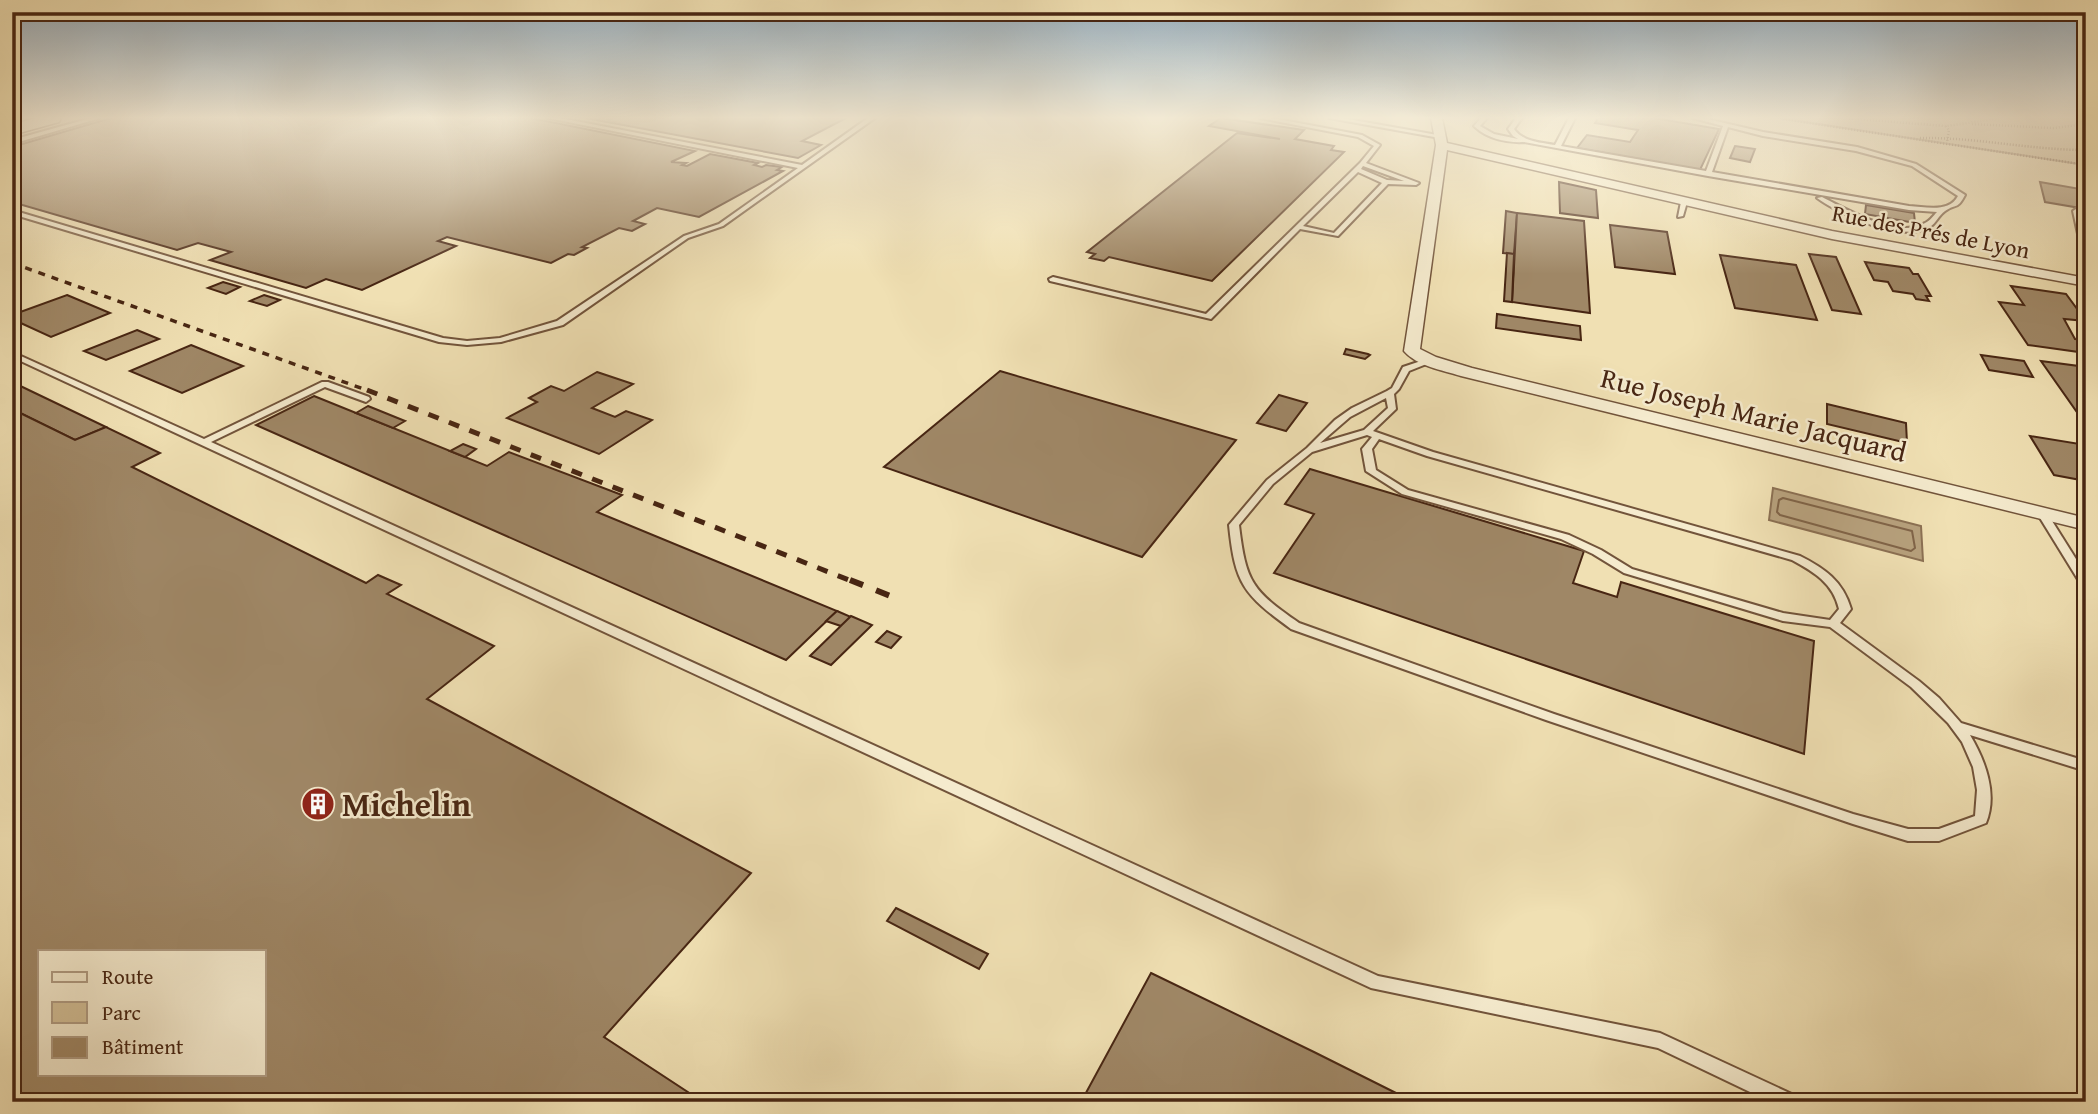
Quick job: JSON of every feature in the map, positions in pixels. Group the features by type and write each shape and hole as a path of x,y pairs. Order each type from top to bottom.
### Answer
{"street":[{"path":"1438,185 1439,170"},
{"name":"Rue des Prés de Lyon","path":"1559,170 1684,202 1832,234 2086,282"},
{"name":"Rue Joseph Marie Jacquard","path":"1438,185 1412,351 1430,361 2086,524"}],"lane":[{"path":"12,212 442,340 467,343 501,340 560,323 686,237 721,225 800,170"},
{"path":"1053,279 1208,317 1355,170"},
{"path":"1366,170 1386,182 1438,185"},
{"path":"1372,170 1416,183"},
{"path":"1686,170 1909,208 1942,210"},
{"path":"1708,174 1709,170"},
{"path":"1808,192 1857,217 1906,229 1925,226 1942,210 1957,204 1962,195 1922,170"},
{"path":"1298,227 1336,235 1386,182"},
{"path":"1680,216 1684,202"},
{"path":"2076,211 2086,252"},
{"path":"12,354 1376,983 1660,1041 1790,1102"},
{"path":"1390,393 1392,410 1372,434 1367,449 1371,471 1405,492 1565,537 1628,571 1783,617 1833,624 1934,701 1957,726 1978,760 1984,795 1981,819 1939,835 1908,835 1853,819 1550,717 1295,626 1264,604 1244,583 1234,525 1270,482 1309,450 1336,421 1352,409 1390,393 1406,369 1430,361"},
{"path":"204,442 325,384 366,399"},
{"path":"1309,450 1372,434 1430,454 1796,558 1825,574 1843,594 1845,609 1833,624"},
{"path":"2042,513 2086,584"},
{"path":"1957,726 2086,766"}],"water":[{"path":"1773,488 1921,526 1923,561 1769,520"}],"building":[{"path":"12,170 783,171 699,217 657,208 633,221 645,224 632,231 619,228 582,247 587,248 574,255 568,254 551,263 447,237 438,241 456,246 362,290 326,279 306,288 210,260 231,252 198,243 177,250 12,202"},
{"path":"1190,170 1326,170 1212,281 1109,257 1104,261 1090,258 1095,254 1087,252"},
{"path":"1559,182 1596,190 1598,218 1560,213"},
{"path":"2040,182 2086,190 2086,209 2045,202"},
{"path":"1866,205 1914,213 1915,223 1865,214"},
{"path":"1506,211 1517,213 1514,254 1503,253"},
{"path":"1517,213 1584,221 1590,313 1512,302"},
{"path":"1610,225 1667,232 1675,274 1615,267"},
{"path":"1507,253 1514,254 1512,302 1504,301"},
{"path":"1809,254 1836,257 1861,314 1832,310"},
{"path":"1720,255 1796,265 1817,320 1735,308"},
{"path":"1865,262 1909,268 1913,274 1918,274 1931,296 1926,296 1929,301 1916,299 1913,294 1893,291 1888,282 1874,280"},
{"path":"223,282 240,287 226,294 208,288"},
{"path":"2011,286 2066,294 2086,321 2064,319 2075,339 2086,340 2086,353 2028,345 1999,302 2024,305"},
{"path":"67,295 110,313 51,337 12,319 12,315"},
{"path":"264,295 280,300 267,306 250,301"},
{"path":"1497,314 1580,326 1581,340 1496,328"},
{"path":"137,330 159,339 106,360 84,351"},
{"path":"191,345 243,366 182,393 130,371"},
{"path":"1346,349 1370,355 1365,359 1344,354"},
{"path":"1981,355 2024,361 2033,377 1989,370"},
{"path":"2041,361 2086,367 2086,425"},
{"path":"1000,371 1236,440 1142,557 884,467"},
{"path":"597,372 633,384 592,408 615,417 626,411 652,420 599,454 507,418 537,402 529,398 551,386 564,391"},
{"path":"12,382 106,427 75,440 12,409"},
{"path":"1279,395 1307,403 1286,431 1257,423"},
{"path":"314,396 487,466 509,452 622,495 597,512 837,611 786,660 256,425"},
{"path":"1827,404 1906,423 1907,443 1827,424"},
{"path":"368,406 405,421 393,428 356,413"},
{"name":"Michelin","path":"12,409 75,440 106,427 160,453 132,467 366,583 378,575 401,585 387,594 494,646 427,699 751,873 604,1037 703,1102 12,1102"},
{"path":"2030,436 2086,445 2086,481 2054,475"},
{"path":"463,444 476,449 465,457 450,451"},
{"path":"1310,469 1584,551 1573,583 1617,597 1621,582 1814,641 1804,754 1274,573 1314,514 1285,504"},
{"path":"837,611 851,617 841,626 826,621"},
{"path":"851,616 872,625 831,665 810,656"},
{"path":"887,631 901,637 891,648 876,642"},
{"path":"896,908 988,954 979,969 887,921"},
{"path":"1151,973 1314,1052 1414,1102 1081,1102"}],"railway":[{"path":"12,263 372,392"},
{"path":"367,390 854,582"},
{"path":"850,580 893,597"}],"place":[{"name":"Michelin","path":"318,804"}]}
